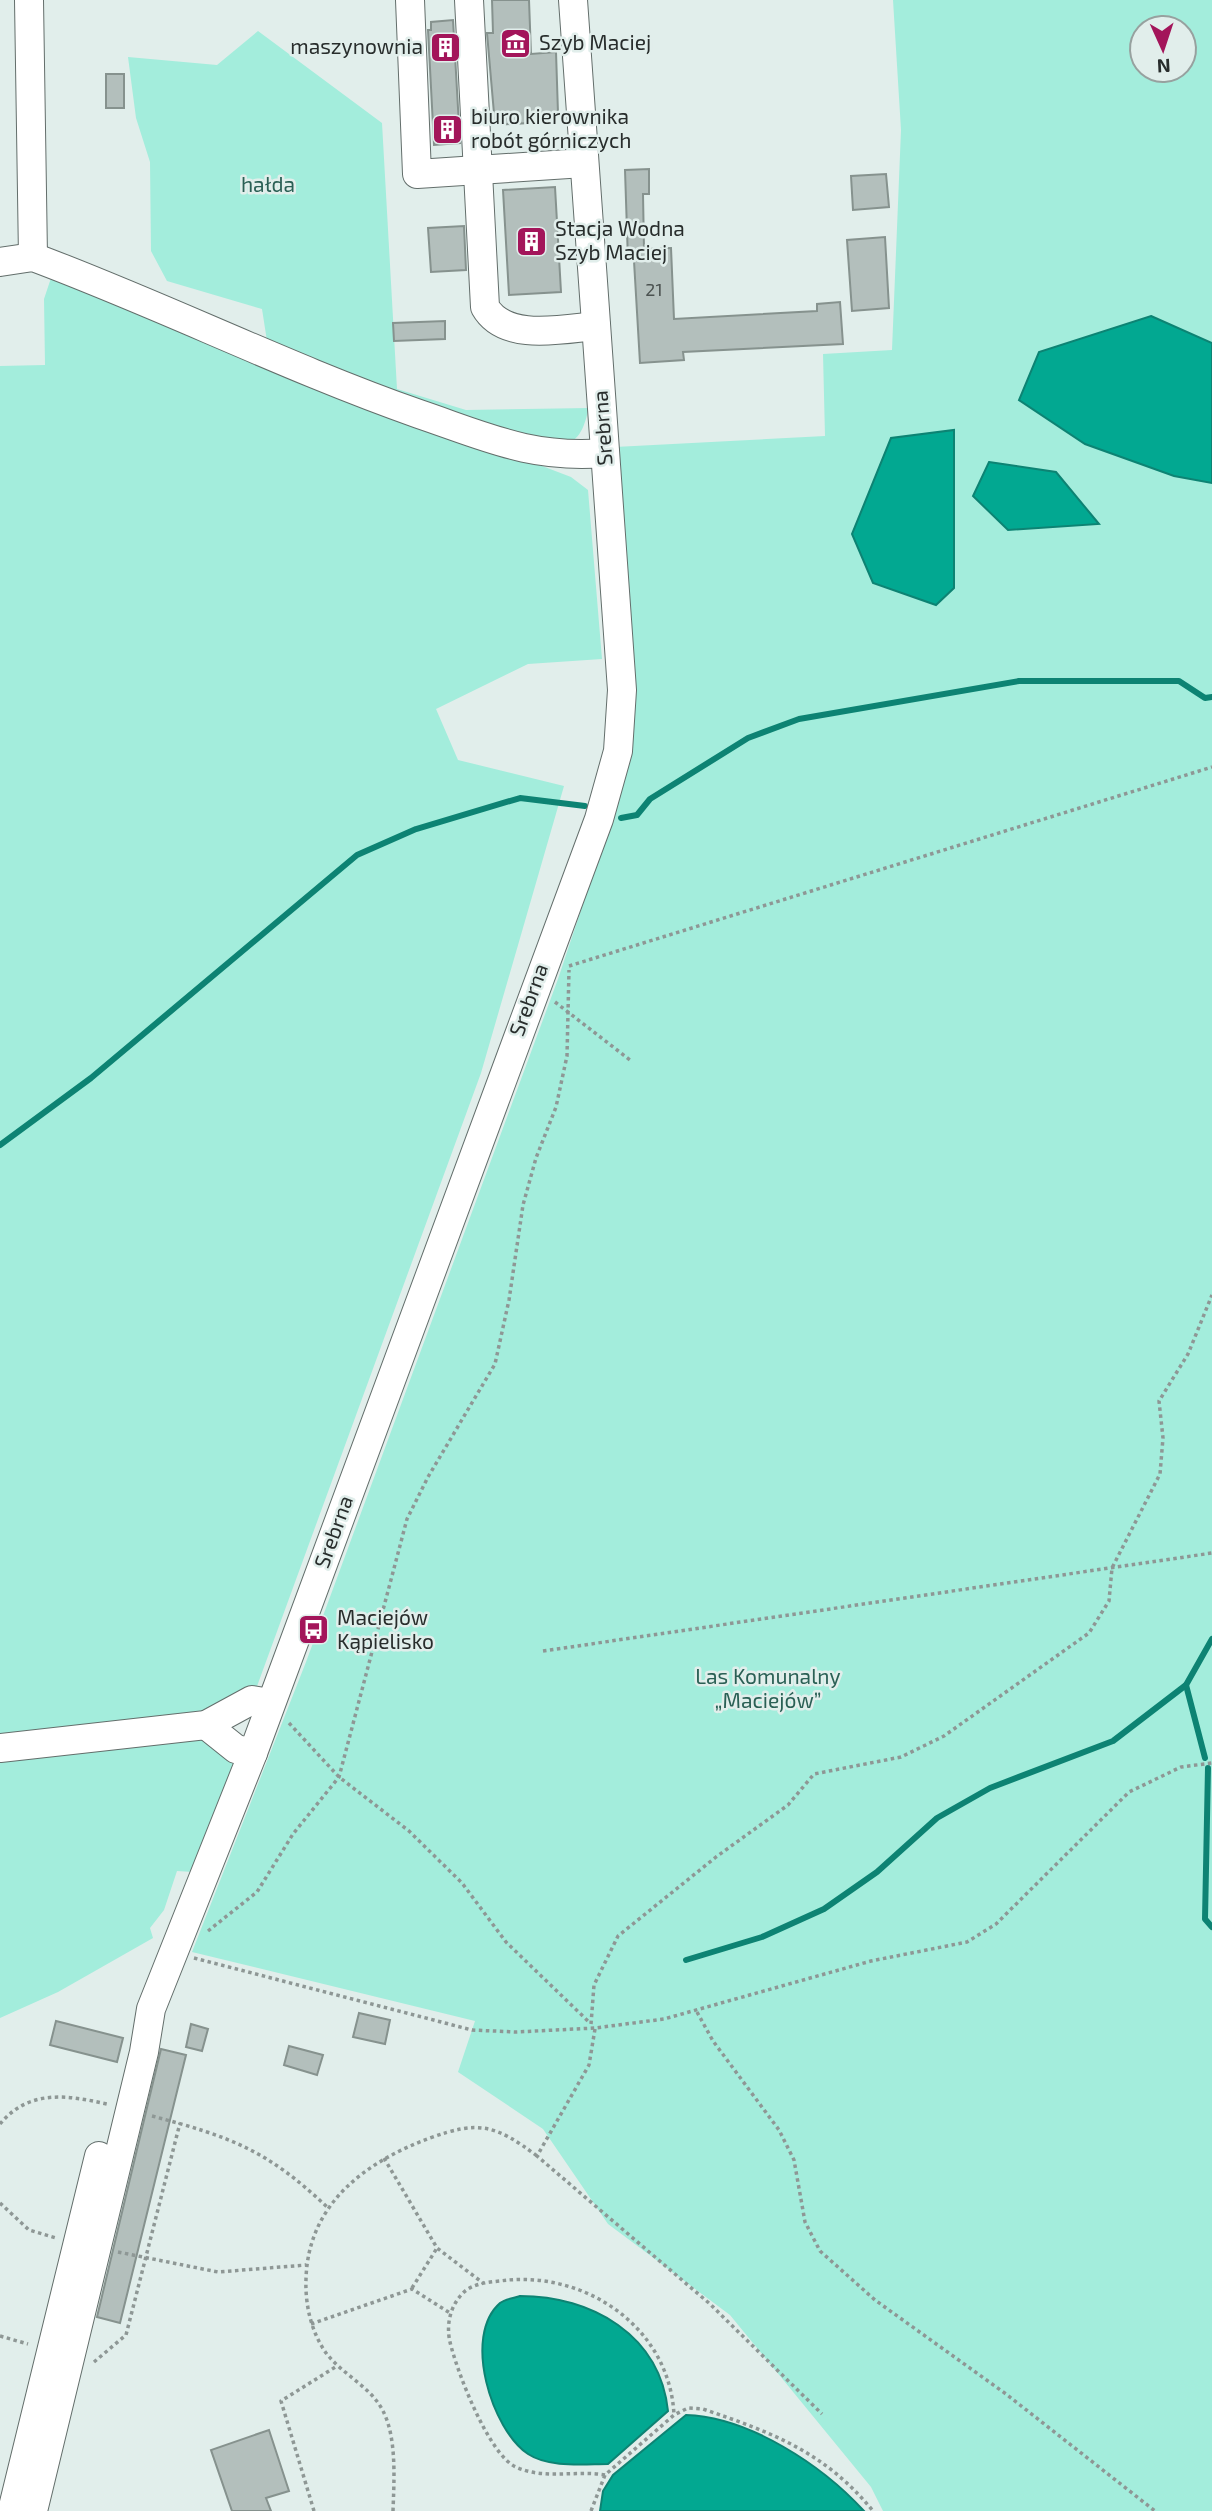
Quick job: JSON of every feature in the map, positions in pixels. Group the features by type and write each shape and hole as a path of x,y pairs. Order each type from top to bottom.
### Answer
{"street":[{"path":"29,0 33,257"},
{"path":"410,0 417,174 584,163"},
{"path":"468,0 484,295 490,315 521,329 596,326"},
{"name":"Srebrna","path":"88,2245 121,2108 151,2009 176,1953 253,1753 550,969 599,819 618,751 622,690 573,0"},
{"path":"0,262 33,257 343,387 489,438 545,454 605,453"},
{"path":"0,1748 206,1725 252,1700 270,1703"},
{"path":"206,1725 236,1749 253,1753"},
{"path":"12,2511 51,2351 88,2245"},
{"path":"33,2511 64,2385 88,2245"}],"path":[{"path":"550,969 1212,767"},
{"path":"176,1953 257,1892 293,1834 339,1777 407,1519 428,1477 495,1364 509,1300 523,1205 536,1158 556,1107 567,1056 568,1014 550,969"},
{"path":"550,969 568,1014 630,1060"},
{"path":"590,2024 594,1986 618,1936 716,1857 788,1805 814,1774 901,1757 944,1736 1089,1633 1109,1601 1112,1568 1160,1474 1163,1438 1160,1401 1188,1353 1212,1295"},
{"path":"543,1651 1212,1553"},
{"path":"270,1703 339,1777 409,1831 462,1883 506,1942 595,2028"},
{"path":"176,1953 472,2030 516,2032 629,2025 697,2011 871,1961 967,1941 996,1924 1129,1792 1181,1767 1212,1763"},
{"path":"697,2011 713,2041 779,2130 794,2160 805,2222 820,2251 875,2300 1017,2402 1139,2495 1155,2511"},
{"path":"537,2156 589,2065 595,2028"},
{"path":"0,2124 20,2106 48,2096 78,2098 121,2108 180,2123 255,2150 281,2166 327,2207"},
{"path":"64,2385 126,2334 180,2123"},
{"path":"393,2511 391,2450 384,2412 374,2397 337,2366 325,2352 311,2324 305,2291 306,2264 317,2225 327,2207 344,2188 384,2158 435,2136 475,2126 505,2133 537,2156 717,2310 822,2414"},
{"path":"384,2158 437,2248 483,2283"},
{"path":"0,2203 29,2230 145,2259 218,2272 306,2264"},
{"path":"311,2324 412,2288 437,2248"},
{"path":"605,2475 582,2471 538,2474 514,2467 499,2454 486,2435 450,2342 450,2314 464,2291 483,2283 544,2281 594,2295 614,2307 641,2330 670,2381 674,2414"},
{"path":"412,2288 450,2314"},
{"path":"0,2336 51,2351"},
{"path":"314,2511 281,2401 337,2366"},
{"path":"591,2511 605,2475 674,2414 688,2408 703,2409 793,2442 843,2477 873,2511"}],"green space":[{"name":"Las Komunalny „Maciejów”","path":"893,0 1212,0 1212,2511 883,2511 871,2487 730,2315 608,2224 543,2129 458,2072 475,2021 192,1952 306,1662 558,979 607,832 615,447 825,436 823,354 892,350 901,130"},
{"name":"hałda","path":"258,31 382,123 397,389 466,410 589,408 582,429 570,442 556,446 397,395 267,341 262,309 167,281 151,251 150,162 136,118 128,57 217,65"},
{"path":"51,278 571,477 588,490 602,659 528,664 436,709 458,760 564,786 481,1073 256,1689 205,1713 0,1736 0,366 45,365 44,299"},
{"path":"205,1737 234,1762 193,1872 177,1871 164,1910 150,1928 153,1938 58,1992 0,2018 0,1762"}],"shaded area":[{"path":"1151,316 1212,343 1212,483 1174,476 1085,444 1019,400 1039,352"},
{"path":"954,430 954,588 936,605 873,583 852,534 891,438"},
{"path":"989,462 1056,472 1099,524 1008,530 973,496"},
{"path":"520,2296 572,2303 596,2312 637,2341 652,2361 662,2384 668,2411 608,2464 567,2464 536,2458 515,2442 503,2425 486,2382 483,2337 489,2318 500,2303"},
{"path":"686,2415 734,2424 759,2434 806,2461 864,2511 600,2511 603,2491 613,2475"}],"building":[{"path":"492,0 529,0 531,54 556,52 558,113 528,114 529,123 495,125 487,33 493,33"},
{"path":"453,20 460,143 434,145 428,30 431,30 431,22"},
{"path":"106,74 124,74 124,108 106,108"},
{"path":"649,169 649,194 643,194 644,249 671,248 674,319 817,311 817,304 840,302 843,344 683,352 684,360 640,363 634,261 628,261 625,170"},
{"path":"886,174 889,207 853,210 851,176"},
{"name":"Stacja Wodna Szyb Maciej","path":"555,187 561,292 509,295 503,190"},
{"path":"464,226 466,270 431,272 428,228"},
{"path":"885,237 889,308 852,311 847,240"},
{"path":"445,321 445,339 394,341 393,323"},
{"path":"359,2013 390,2020 385,2044 353,2037"},
{"path":"56,2021 123,2038 117,2062 50,2045"},
{"path":"191,2024 208,2029 202,2051 186,2047"},
{"path":"289,2046 323,2055 317,2075 284,2065"},
{"path":"161,2049 186,2055 120,2323 97,2317"},
{"path":"269,2430 289,2491 266,2498 271,2511 232,2511 211,2450"}],"waterway":[{"path":"621,818 637,815 650,799 748,738 799,719 1019,681 1179,681 1205,698 1212,697"},
{"path":"0,1145 91,1078 357,855 416,829 520,798 585,806"},
{"path":"1205,1758 1186,1685 1212,1639"},
{"path":"686,1960 762,1937 824,1909 877,1872 937,1818 990,1788 1113,1741 1186,1685"},
{"path":"1208,1768 1205,1919 1212,1927"}],"place":[{"name":"Szyb Maciej","path":"516,43"},
{"name":"maszynownia","path":"446,47"},
{"name":"biuro kierownika robót górniczych","path":"448,129"},
{"name":"Stacja Wodna Szyb Maciej","path":"532,241"},
{"name":"Maciejów Kąpielisko","path":"314,1630"}]}
